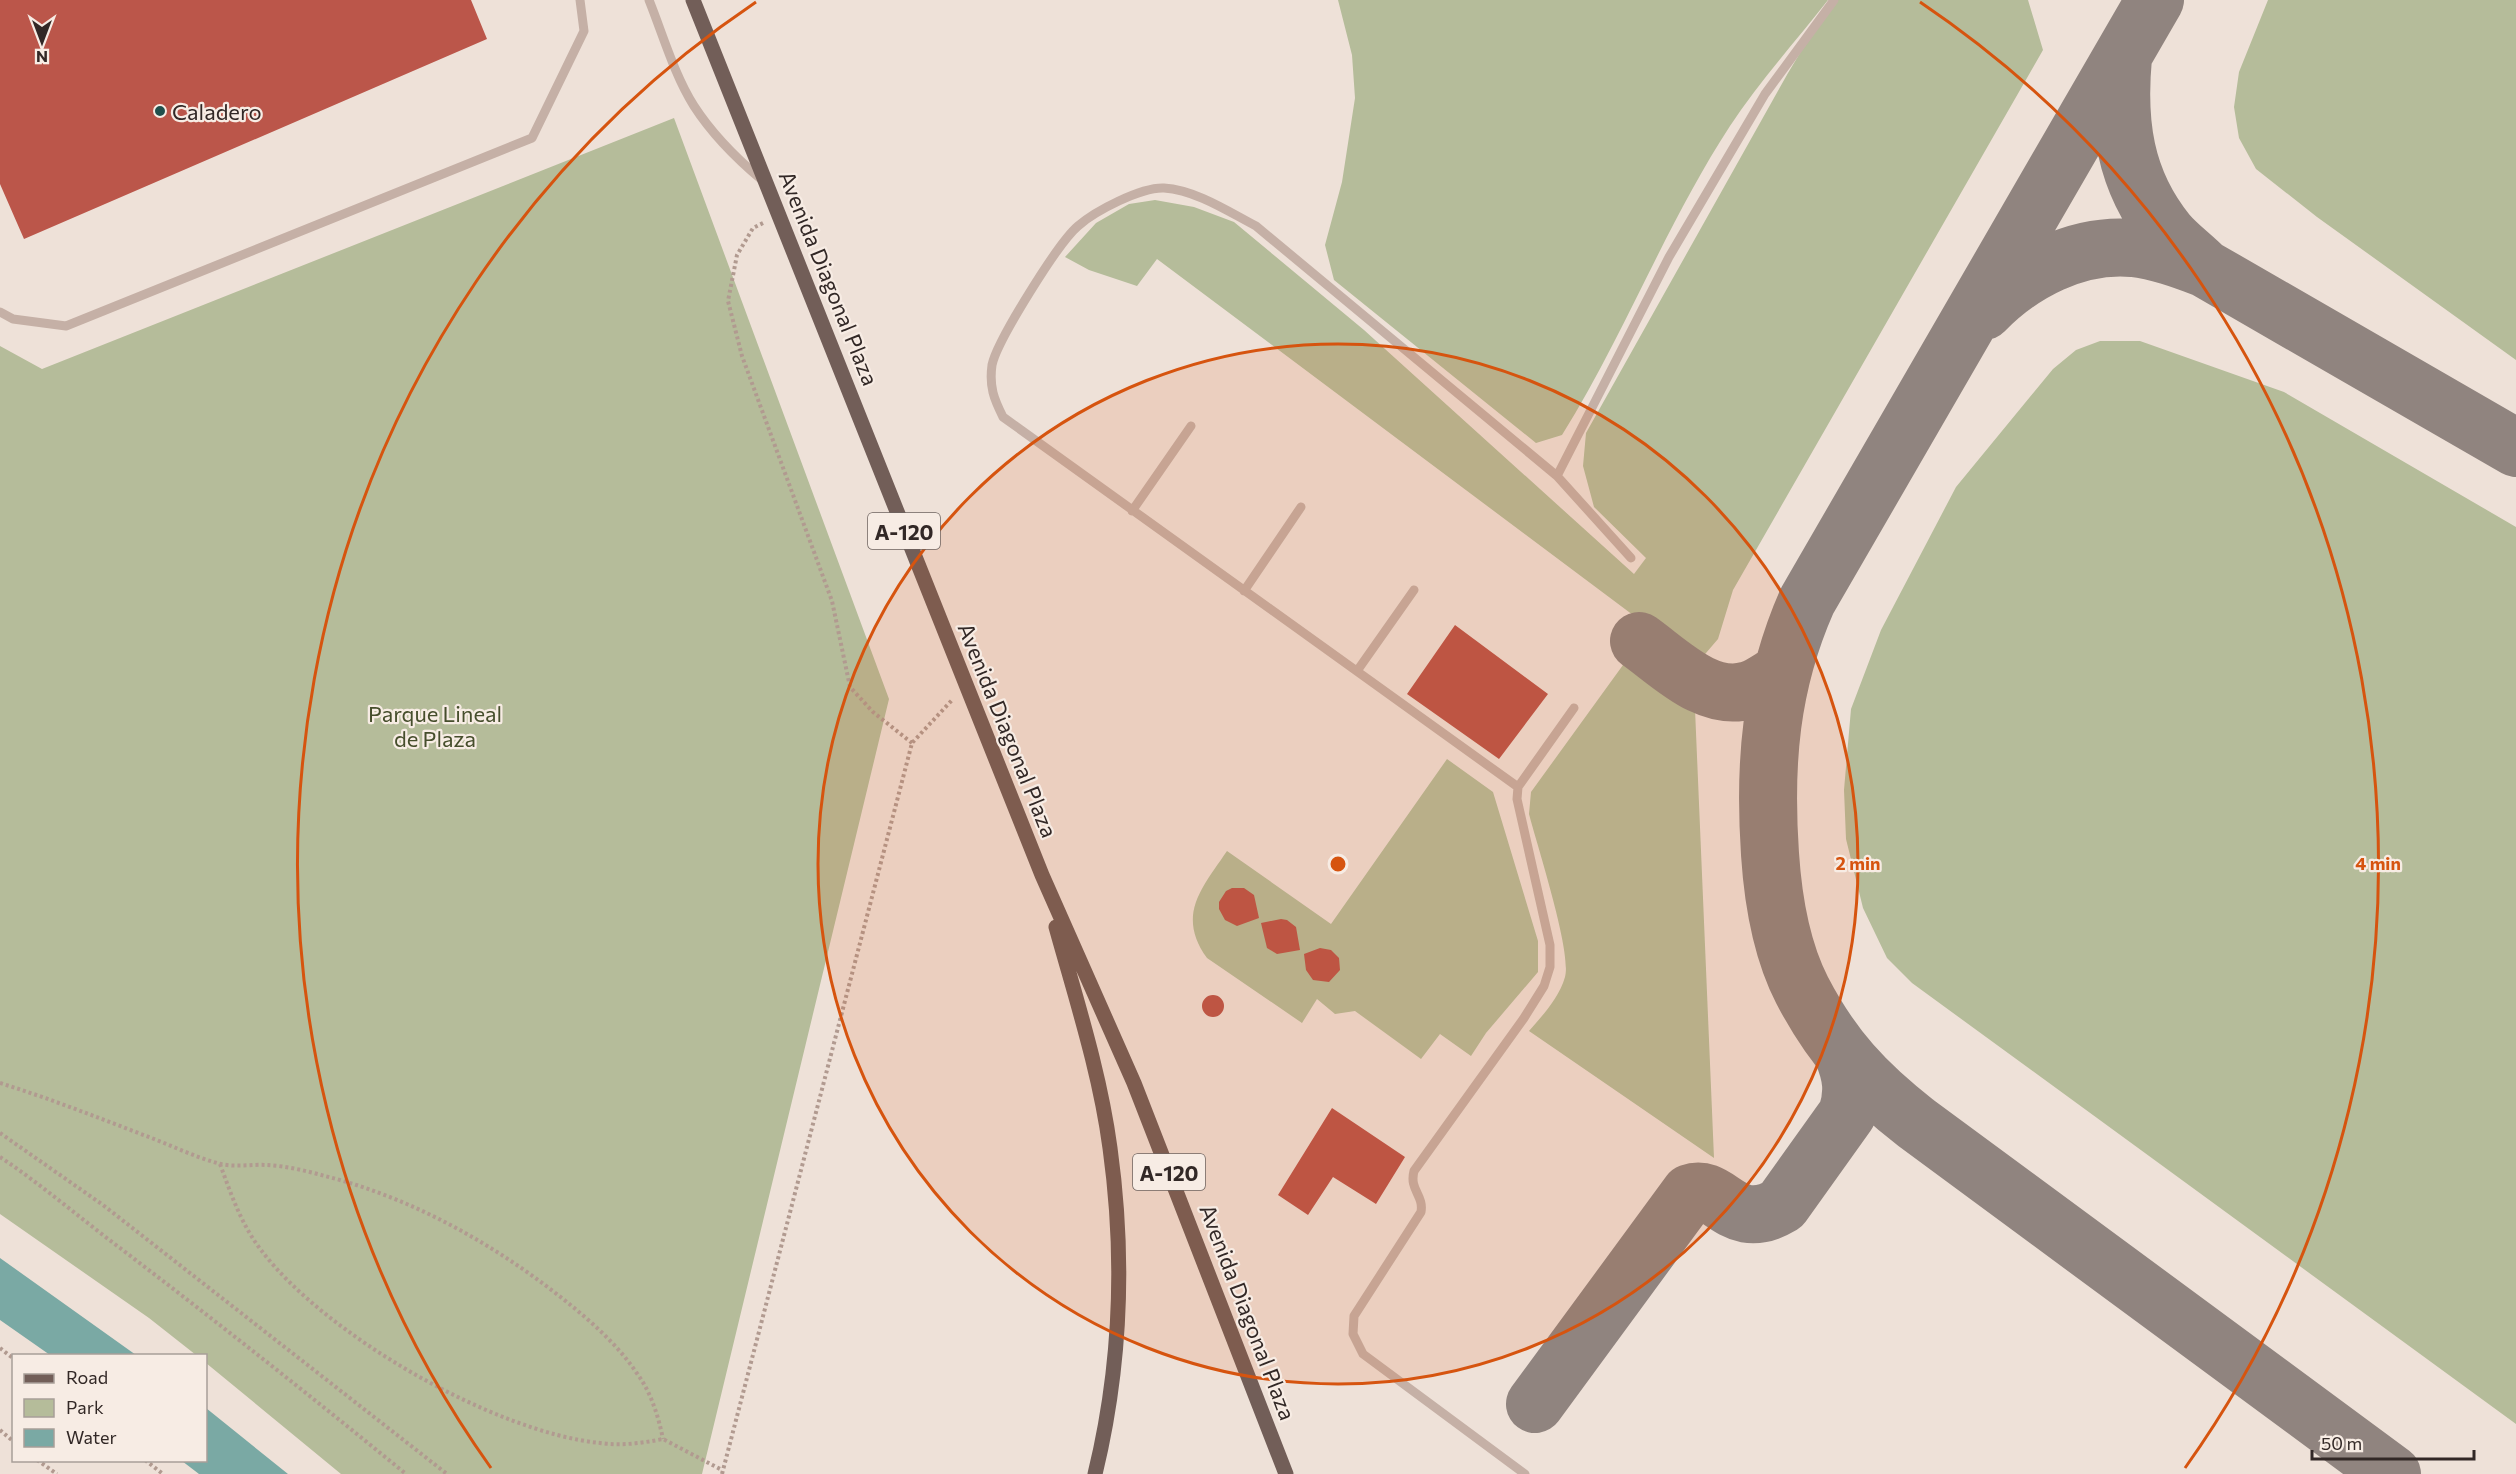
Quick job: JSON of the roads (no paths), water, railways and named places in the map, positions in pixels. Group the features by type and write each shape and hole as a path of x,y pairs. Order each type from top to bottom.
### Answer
{"main road":[{"name":"Avenida Diagonal Plaza","path":"693,0 780,214 965,686 1042,875 1134,1083 1286,1474"},
{"name":"A-120","path":"1042,875 1082,1020 1101,1100 1110,1147 1117,1210 1119,1280 1116,1353 1107,1425 1095,1474"}],"lane":[{"path":"0,312 13,319 66,326 532,138 584,32 580,0"},
{"path":"649,0 694,106 741,163 768,186"},
{"path":"1557,476 1675,247 1765,94 1834,0"},
{"path":"1518,787 1003,417 991,392 992,364 1017,315 1050,261 1077,227 1123,198 1163,188 1207,200 1256,226 1557,476 1631,558"},
{"path":"1132,511 1191,426"},
{"path":"1244,591 1301,507"},
{"path":"1357,671 1414,590"},
{"path":"1525,1474 1363,1354 1353,1334 1354,1316 1421,1212 1421,1200 1411,1180 1414,1171 1524,1018 1544,986 1550,967 1550,945 1517,799 1518,787 1574,708"}],"water":[{"path":"0,1258 135,1354 49,1354 0,1320"},
{"path":"207,1409 288,1474 199,1474 183,1462 207,1462"}],"place":[{"name":"Caladero","path":"160,111"}],"park label":[{"name":"Parque Lineal de Plaza","path":"435,726"}]}
